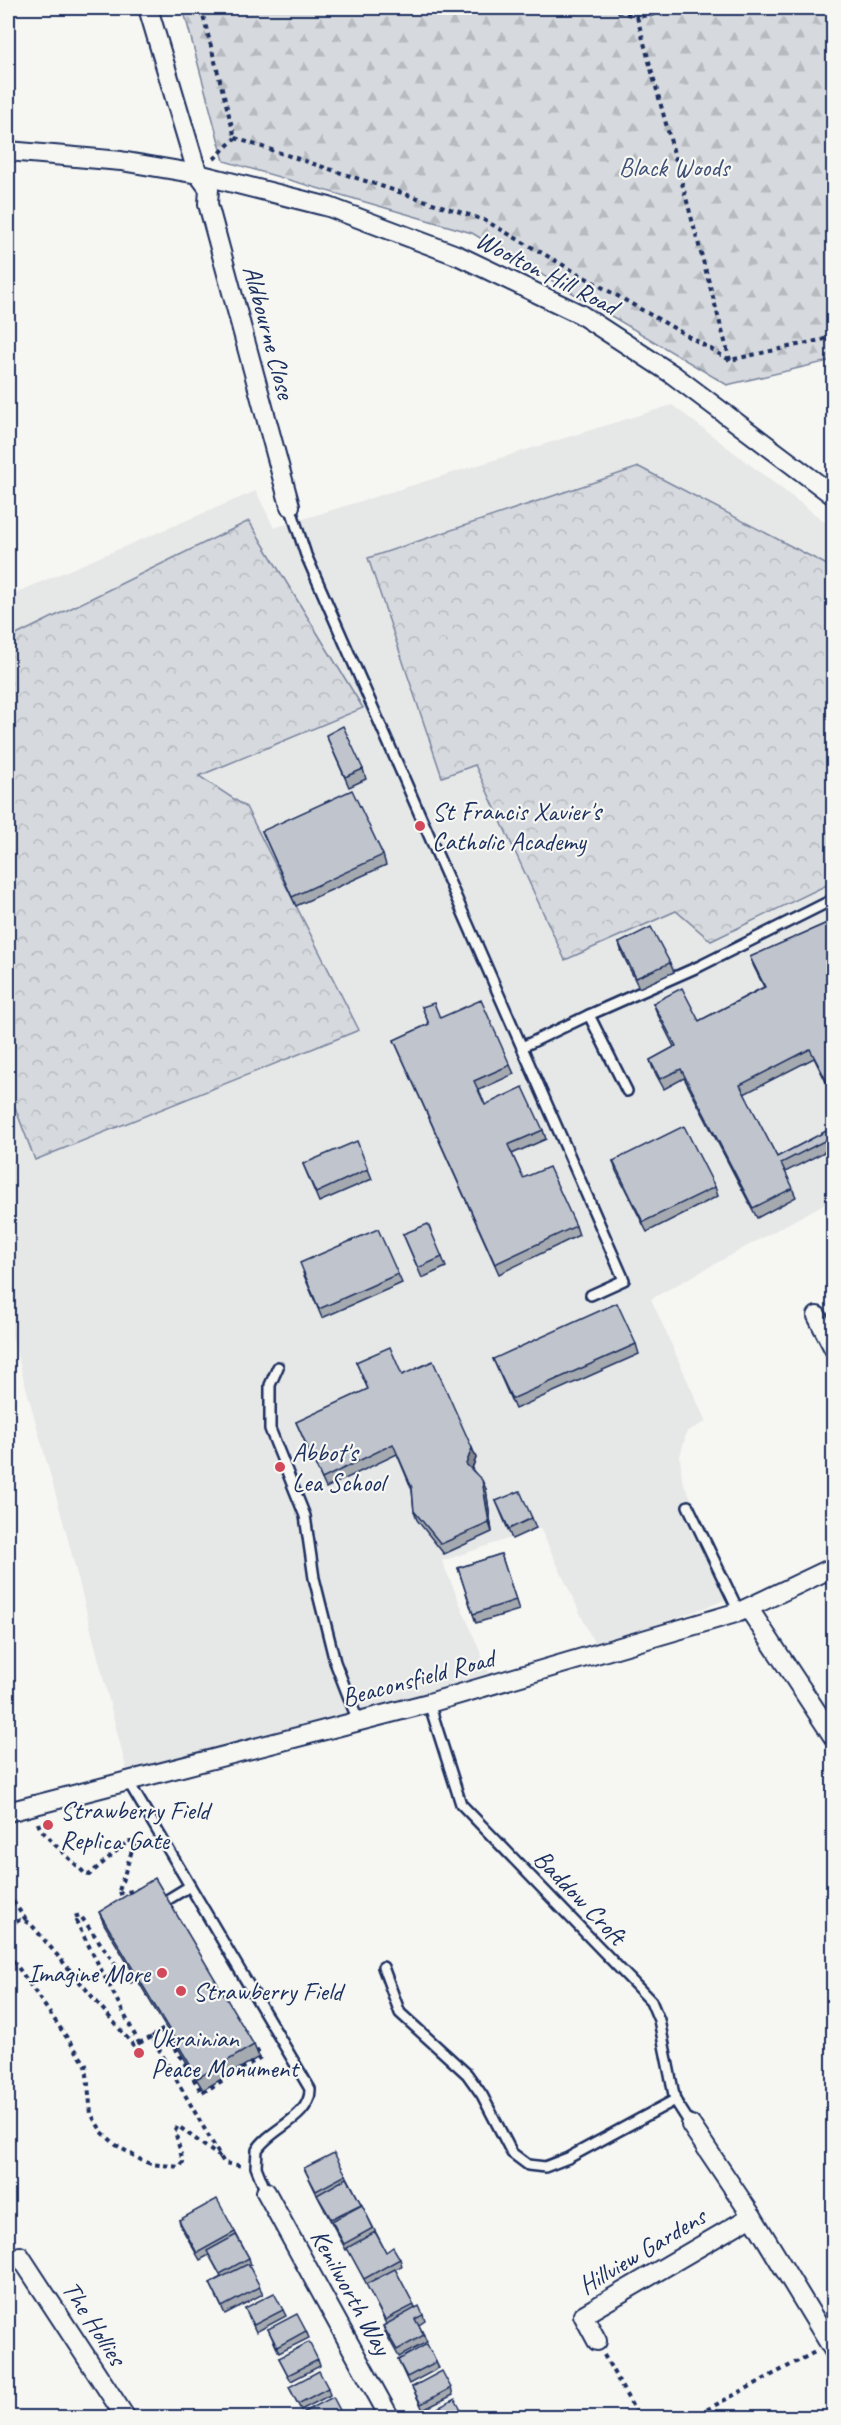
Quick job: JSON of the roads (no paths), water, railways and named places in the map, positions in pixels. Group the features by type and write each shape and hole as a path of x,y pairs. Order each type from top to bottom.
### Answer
{"street":[{"name":"Aldbourne Close","path":"148,8 198,174 209,189 208,204 290,506"},
{"name":"Woolton Hill Road","path":"8,151 121,161 198,174 329,207 459,256 580,314 672,374 834,496"},
{"path":"818,1316 834,1349"},
{"name":"Beaconsfield Road","path":"8,1812 429,1703 744,1611 834,1567"},
{"path":"744,1611 834,1738"},
{"path":"691,2125 752,2216 831,2348"},
{"name":"Kenilworth Way","path":"266,2192 390,2418"},
{"name":"Hillview Gardens","path":"597,2341 583,2315 752,2216"},
{"name":"The Hollies","path":"20,2256 126,2418"}],"lane":[{"path":"290,506 306,555 624,1280 591,1295"},
{"path":"522,1047 700,966 834,900"},
{"path":"590,1015 627,1091"},
{"path":"278,1367 270,1385 270,1429 305,1516 314,1578 335,1662 358,1721"},
{"path":"688,1506 744,1611"},
{"name":"Baddow Croft","path":"429,1703 461,1804 651,2001 658,2020 675,2100 691,2125"},
{"path":"128,1781 310,2089 307,2104 260,2145 255,2162 266,2192"},
{"path":"167,1900 190,1886"},
{"path":"383,1967 400,2013 467,2074 482,2095 512,2153 528,2165 545,2168 568,2158 675,2100"}],"place":[{"name":"St Francis Xavier's Catholic Academy","path":"420,826"},
{"name":"Abbot's Lea School","path":"280,1467"},
{"name":"Strawberry Field Replica Gate","path":"48,1825"},
{"name":"Imagine More","path":"162,1973"},
{"name":"Strawberry Field","path":"181,1991"},
{"name":"Ukrainian Peace Monument","path":"139,2053"}],"park label":[{"name":"Black Woods","path":"674,167"}]}
